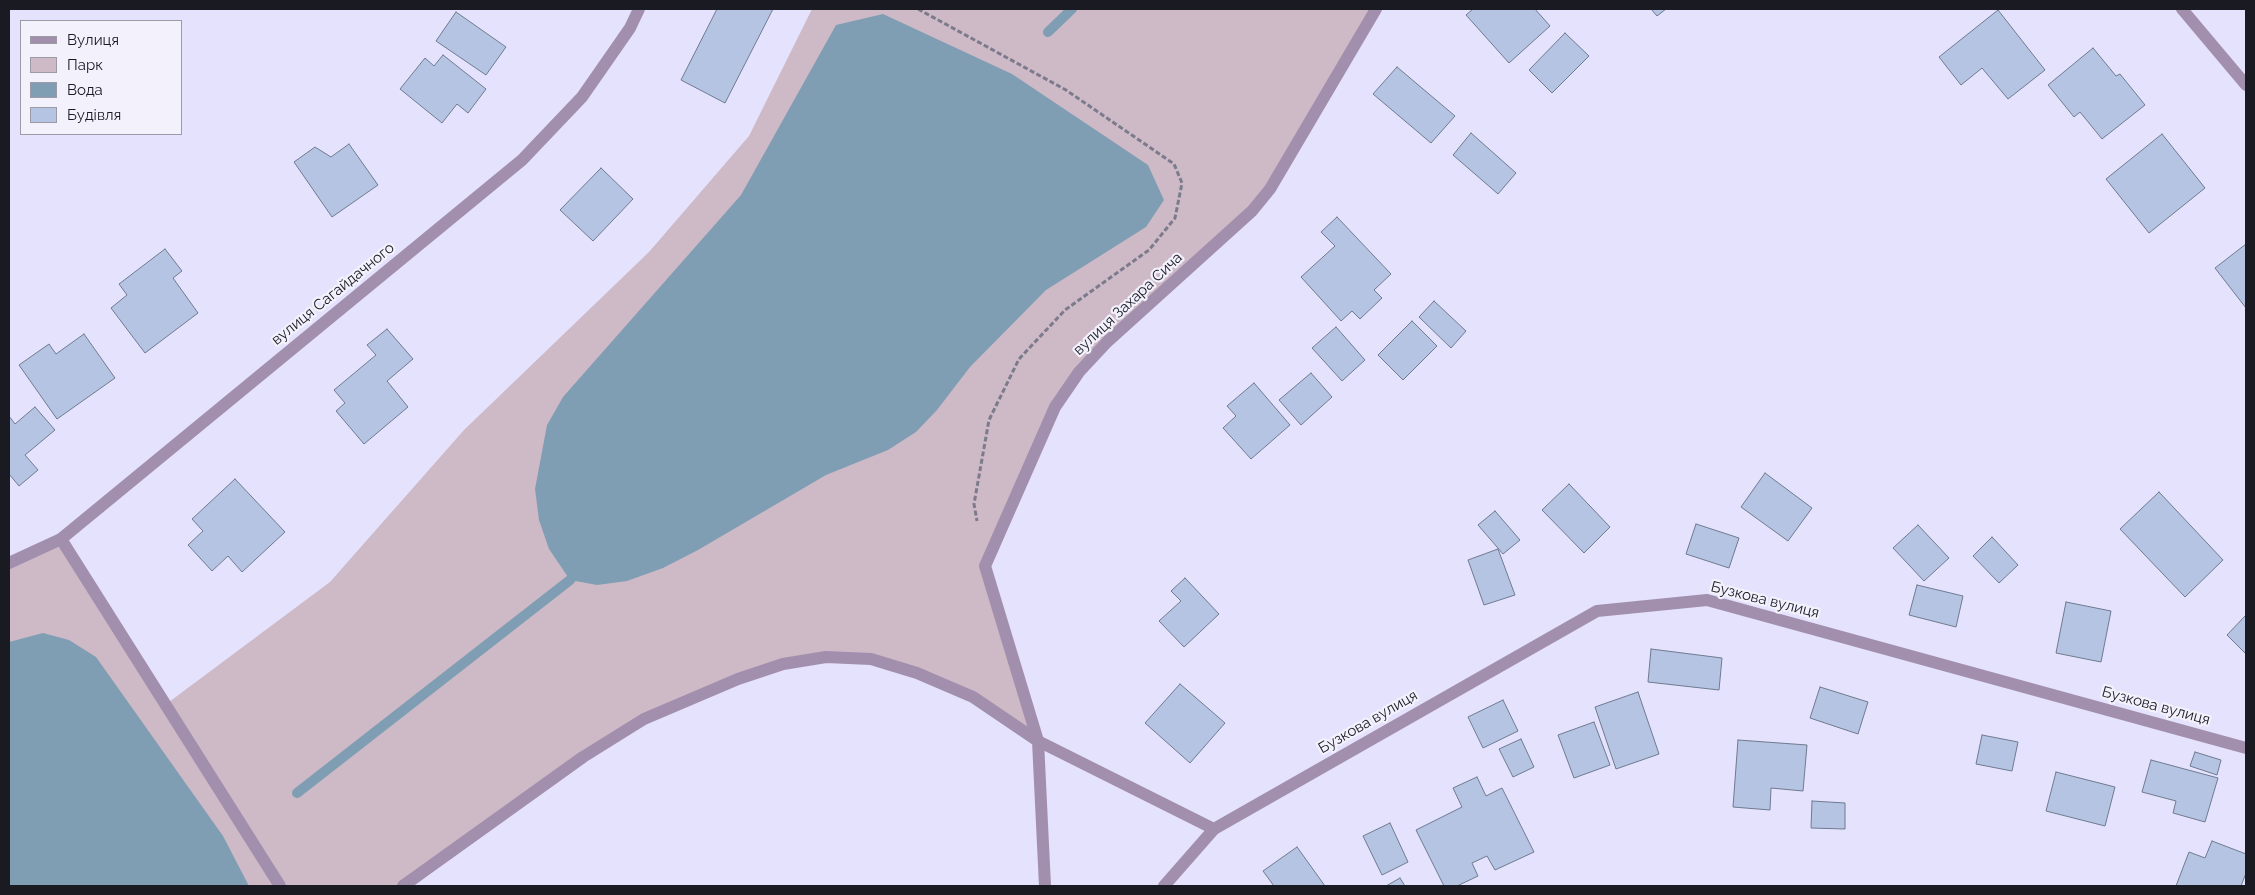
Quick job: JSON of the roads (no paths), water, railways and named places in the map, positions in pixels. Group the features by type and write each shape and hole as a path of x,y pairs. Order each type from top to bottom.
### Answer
{"street":[{"name":"вулиця Сагайдачного","path":"9,564 61,539 522,160 582,97 630,28 639,9"},
{"name":"вулиця Захара Сича","path":"1045,886 1038,741 985,566 1055,407 1079,372 1107,342 1252,211 1270,189 1376,9"},
{"path":"2182,9 2245,81"},
{"path":"61,539 280,886"},
{"name":"Бузкова вулиця","path":"1164,886 1214,828 1596,611 1707,600 2246,748"},
{"path":"404,886 583,756 644,719 738,679 783,664 826,657 871,659 917,672 973,698 1038,741 1214,828"}],"water":[{"path":"883,14 1012,74 1148,165 1164,200 1146,227 1046,290 970,367 937,410 916,432 888,450 826,475 698,550 663,568 627,581 597,585 570,580 549,549 539,520 535,489 547,425 563,397 741,195 836,25"},
{"path":"43,633 69,640 96,657 223,836 249,886 9,886 9,642"}],"waterway":[{"path":"1048,32 1072,9"},
{"path":"297,793 570,580 578,570"}]}
